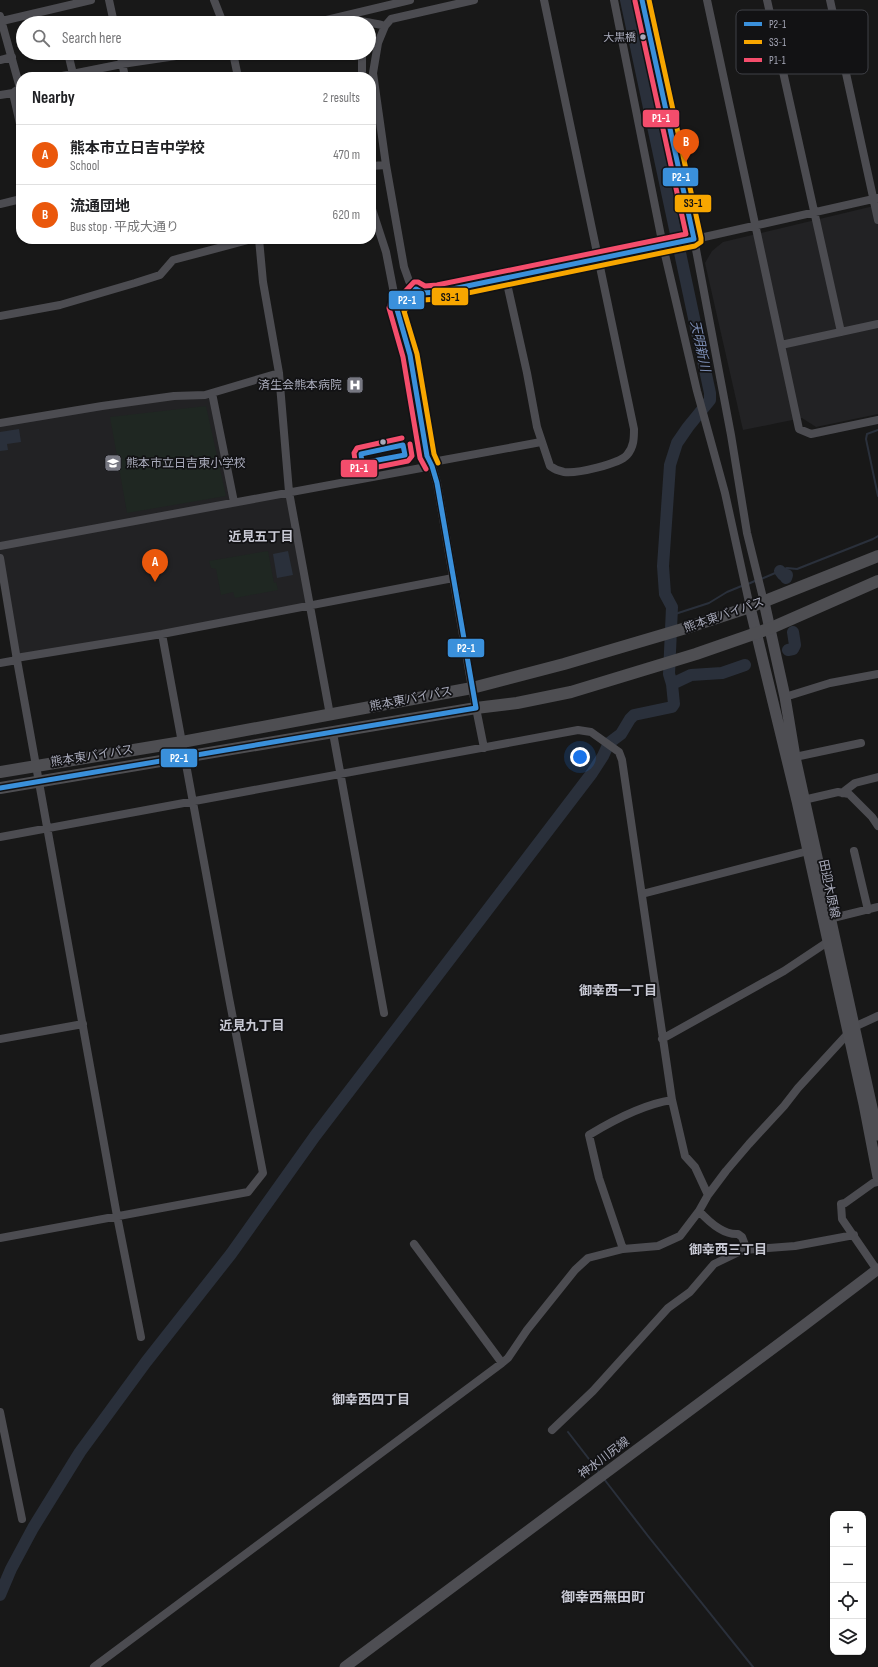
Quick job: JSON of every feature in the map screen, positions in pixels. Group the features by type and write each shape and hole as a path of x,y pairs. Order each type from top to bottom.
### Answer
{"highway":[{"name":"熊本東バイパス","path":"0,772 182,742 472,688 564,664 686,628 764,602 878,556"},
{"name":"熊本東バイパス","path":"0,788 476,708 517,703 572,692 696,654 771,628 878,581"}],"main road":[{"name":"田迎木原線","path":"764,602 786,697 801,800"},
{"name":"田迎木原線","path":"750,607 801,800 851,1031 878,1177"},
{"name":"田迎木原線","path":"851,1031 878,1135"},
{"name":"神水川尻線","path":"345,1667 803,1326 877,1269"}],"street":[{"path":"16,72 1,19 90,0"},
{"path":"109,0 110,16"},
{"path":"214,0 220,16"},
{"path":"359,16 410,0"},
{"path":"376,52 385,26 391,19 474,0"},
{"path":"506,279 541,442 550,466 564,472 574,472 613,463 627,456 634,442 634,429 597,259 544,0"},
{"path":"614,0 663,246 697,392 708,429 735,537 750,607"},
{"path":"642,0 732,435 748,534 764,602"},
{"path":"707,0 799,429 811,434 878,420"},
{"path":"767,0 769,10"},
{"path":"830,0 832,10"},
{"path":"376,23 385,26"},
{"path":"0,60 12,57"},
{"path":"69,60 72,72"},
{"path":"121,60 124,72"},
{"path":"82,72 149,60"},
{"path":"234,60 237,72"},
{"path":"362,60 362,72"},
{"path":"373,72 374,60"},
{"path":"784,74 841,332"},
{"path":"847,74 876,199 878,220"},
{"path":"0,95 13,93 16,91"},
{"path":"13,93 16,106"},
{"path":"376,94 386,165 404,267 409,281 416,289 423,292 438,292 506,279 876,199"},
{"path":"376,166 386,165"},
{"path":"0,204 16,201"},
{"path":"376,222 386,252 398,319 410,355 427,456 432,466 437,483 472,688 484,748"},
{"path":"0,316 60,305 135,283 160,275 173,260 233,244"},
{"path":"259,244 263,282 279,373 289,492 330,715"},
{"path":"396,306 403,304 416,289"},
{"path":"781,345 878,324"},
{"path":"0,423 96,406 174,396 205,395 279,373"},
{"path":"212,393 234,502"},
{"path":"0,546 432,466 438,461 541,442"},
{"path":"0,558 16,659 48,828 117,1216 141,1337"},
{"path":"0,663 162,634 453,578"},
{"path":"0,1238 248,1192 263,1173 192,801 162,634"},
{"path":"786,697 830,683 878,674"},
{"path":"0,837 578,730 592,732 619,752 622,763 672,1100 685,1156 695,1167 708,1195"},
{"path":"332,733 341,774 384,1013"},
{"path":"795,757 861,743"},
{"path":"842,793 855,783 878,777"},
{"path":"801,800 838,792 849,794 872,817 878,826"},
{"path":"642,894 812,850"},
{"path":"854,851 868,910"},
{"path":"827,920 878,907"},
{"path":"662,1039 784,971 831,940"},
{"path":"94,1667 502,1363 508,1358 527,1330 575,1270 588,1258 623,1249 658,1246 666,1244 680,1236 699,1211 708,1195 749,1144 851,1031 878,1016"},
{"path":"0,1039 83,1024"},
{"path":"623,1249 599,1178 589,1135 602,1127 636,1112 661,1102 672,1100"},
{"path":"877,1269 842,1219 841,1204 845,1203 873,1183 878,1182"},
{"path":"699,1211 707,1220 719,1228 731,1234 738,1234 742,1237 747,1250"},
{"path":"552,1430 593,1391 668,1308 690,1292 714,1264 743,1250 794,1246 854,1235"},
{"path":"414,1244 502,1363"},
{"path":"0,1412 22,1519"}],"shaded area":[{"path":"878,205 878,414 816,427 802,418 743,430 705,263 712,251 723,242"},
{"path":"212,393 234,502 289,492 310,606 16,658 0,558 0,423"},
{"path":"206,406 226,496 127,513 110,417"},
{"path":"19,429 21,442 7,444 8,450 0,451 0,432"},
{"path":"268,551 274,583 276,582 278,590 235,598 233,592 221,595 216,569 211,568 209,561"},
{"path":"288,551 293,575 277,578 273,554"}],"waterway":[{"name":"天明新川","path":"626,0 710,393 710,400 677,443 670,465 663,566 665,594 672,607 669,674 672,684"},
{"path":"878,430 867,434 866,439 878,496"},
{"path":"761,579 787,568 797,569 878,536"},
{"path":"780,571 783,575 787,575 786,578"},
{"path":"748,584 757,580"},
{"path":"672,615 709,603 727,592 744,585"},
{"path":"788,650 793,649 795,645 793,632"},
{"path":"0,1595 11,1569 33,1528 80,1452 146,1362 231,1254 315,1136 592,773 609,743 621,734 634,715 672,707 674,704 672,684 691,675 722,673 745,665"},
{"path":"568,1432 599,1472"},
{"path":"604,1479 753,1667"}],"transit line":[{"name":"P2-1","path":"0,788 476,708 437,483 432,466 427,456 410,355 396,306 403,304 416,289 423,293 438,292 694,239 642,0"},
{"name":"S3-1","path":"438,463 434,454 417,354 404,311 418,298 423,300 439,299 695,246 701,242 649,0"},
{"name":"P1-1","path":"426,469 420,458 403,357 389,308 391,301 399,298 414,282 418,282 425,286 437,285 686,234 635,1"},
{"name":"P1-1","path":"402,438 357,448 354,453 356,467 363,470 408,461 412,456 410,444"},
{"name":"P2-1","path":"403,445 405,455 362,463 361,454 403,445"}],"place":[{"name":"大黒橋","path":"643,37"},
{"name":"流通団地","path":"686,162"},
{"name":"済生会熊本病院","path":"355,385"},
{"name":"熊本市立日吉東小学校","path":"113,463"},
{"name":"熊本市立日吉中学校","path":"155,582"}],"district":[{"name":"近見五丁目","path":"261,537"},
{"name":"御幸西一丁目","path":"618,991"},
{"name":"近見九丁目","path":"252,1026"},
{"name":"御幸西三丁目","path":"728,1250"},
{"name":"御幸西四丁目","path":"371,1400"},
{"name":"御幸西無田町","path":"603,1597"}]}
